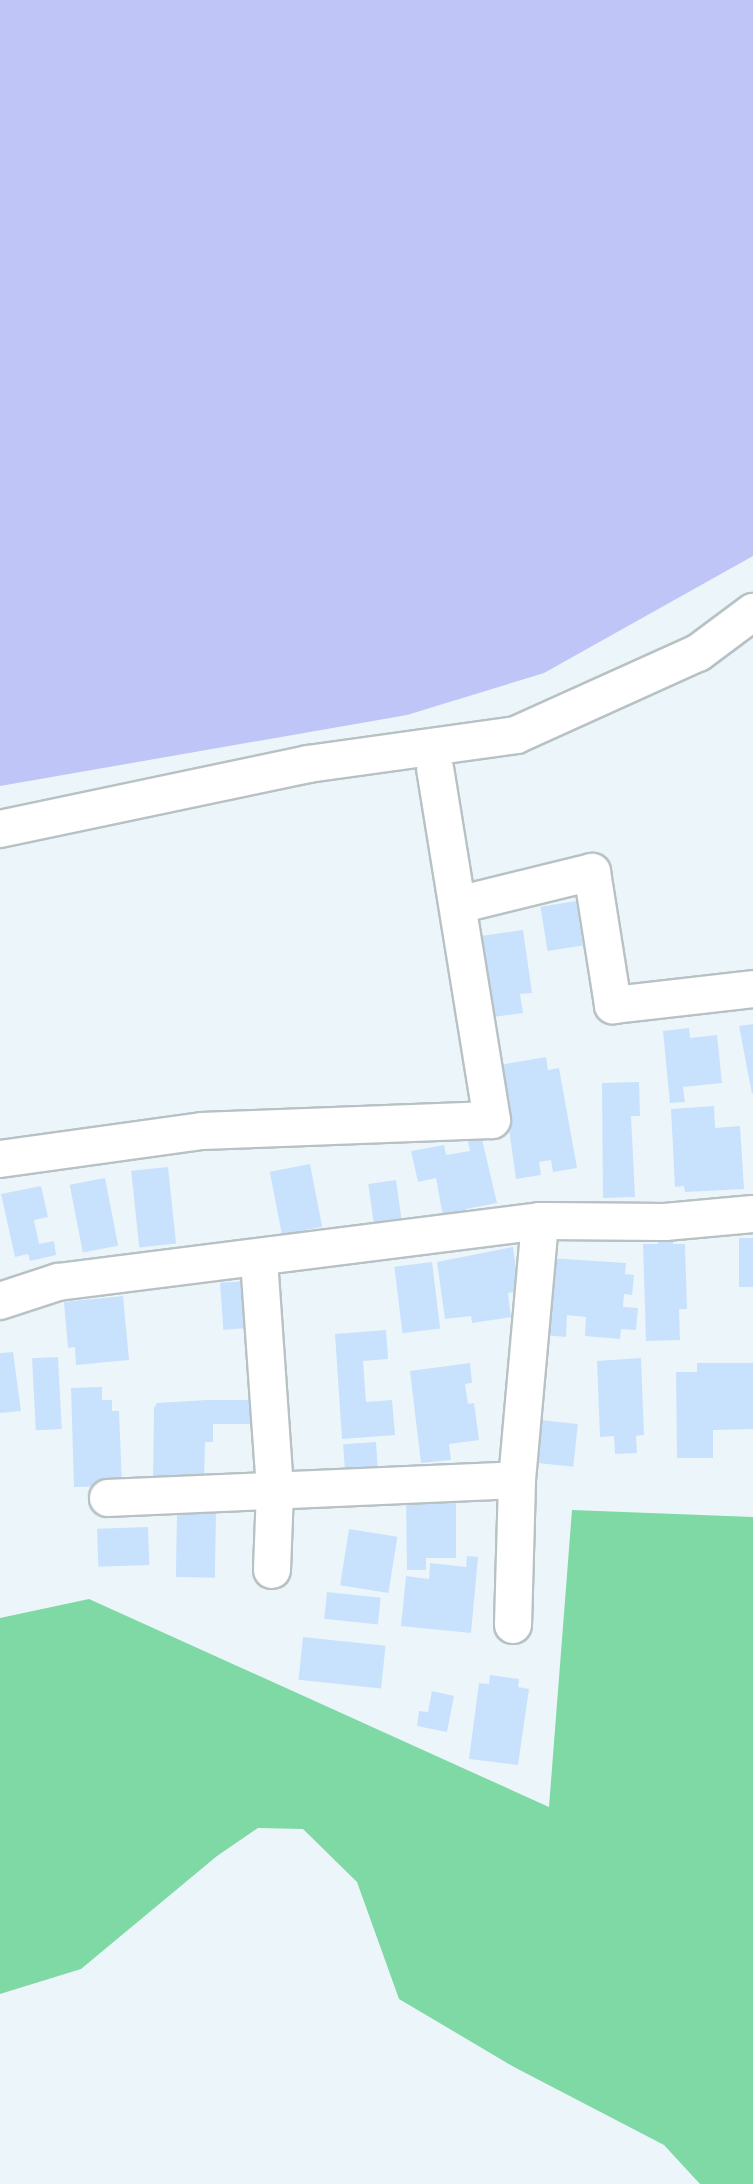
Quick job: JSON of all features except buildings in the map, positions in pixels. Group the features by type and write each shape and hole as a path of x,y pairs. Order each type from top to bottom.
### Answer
{"street":[{"path":"0,829 308,764 516,735 698,653 753,612"},
{"path":"0,1159 202,1131 492,1120 435,770"},
{"path":"458,905 592,872 613,1005 753,989"},
{"path":"0,1301 58,1282 259,1260 540,1221 665,1222 753,1214"},
{"path":"513,1625 517,1480 540,1221"},
{"path":"259,1260 275,1491 272,1570"},
{"path":"108,1498 517,1480"}],"green space":[{"path":"572,1510 753,1517 753,2184 700,2184 664,2145 514,2067 399,1999 357,1882 303,1829 258,1828 217,1856 81,1969 0,1994 0,1618 89,1599 549,1807"}],"water":[{"path":"0,0 753,0 753,556 544,673 407,715 0,786"}]}
